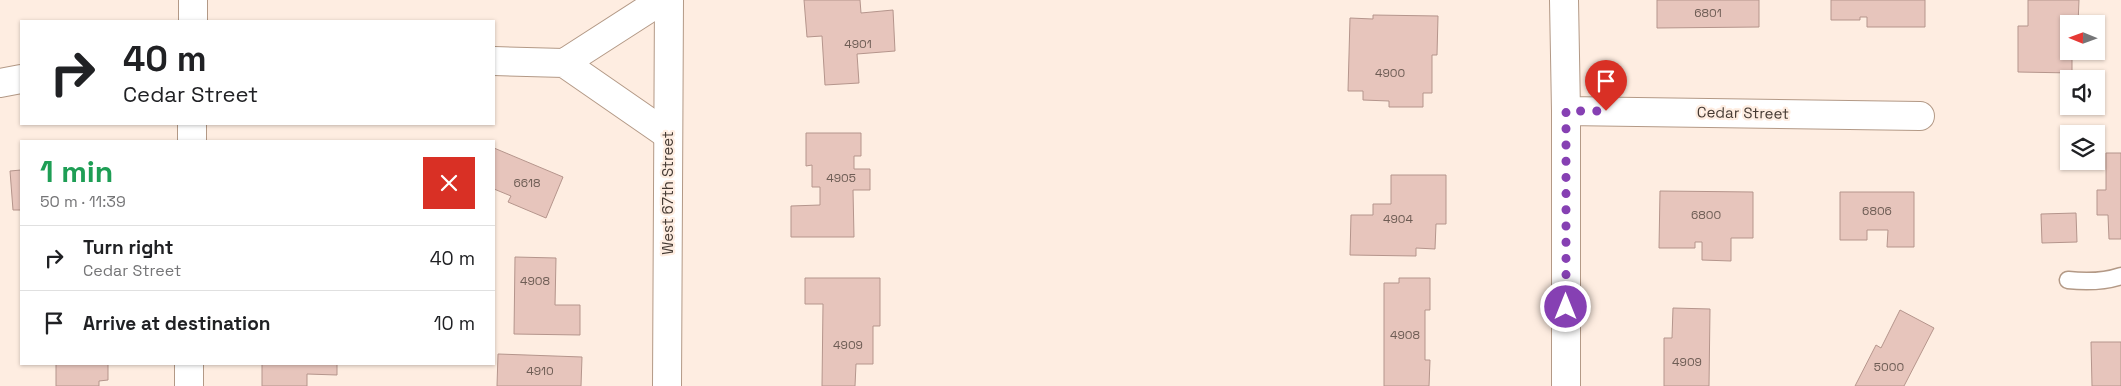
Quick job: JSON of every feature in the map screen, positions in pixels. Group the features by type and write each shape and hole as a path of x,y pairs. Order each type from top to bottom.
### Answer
{"street":[{"path":"193,0 193,20"},
{"path":"564,63 662,0"},
{"name":"West 67th Street","path":"667,386 669,0"},
{"path":"1564,0 1566,386"},
{"path":"495,61 564,63 668,135"},
{"path":"0,82 20,79"},
{"name":"Cedar Street","path":"1566,111 1920,116"},
{"path":"192,125 192,140"},
{"path":"188,386 189,365"}],"lane":[{"path":"2068,280 2086,282 2109,280 2121,276"}],"building":[{"path":"804,0 860,0 861,13 893,10 895,51 857,54 859,83 825,85 822,36 807,37"},
{"path":"1657,0 1759,0 1759,27 1657,28"},
{"path":"1831,0 1925,0 1925,27 1867,27 1867,17 1860,17 1860,20 1831,20"},
{"path":"2028,0 2079,0 2078,15 2060,15 2060,60 2072,60 2072,70 2060,70 2060,73 2018,72 2018,26 2028,26"},
{"path":"1373,15 1438,16 1437,55 1432,55 1432,93 1423,93 1423,107 1389,107 1389,101 1363,100 1363,91 1348,91 1350,18 1373,19"},
{"path":"806,133 861,133 861,156 854,156 854,169 870,169 870,190 853,190 854,237 791,237 791,206 820,205 820,187 812,187 812,165 806,166"},
{"path":"495,148 563,177 546,218 508,202 511,196 495,189"},
{"path":"2106,153 2121,153 2121,239 2109,239 2108,215 2097,215 2097,190 2106,190"},
{"path":"20,170 20,210 13,210 10,171"},
{"path":"1391,175 1446,175 1446,224 1436,224 1435,249 1416,248 1416,256 1350,255 1351,215 1373,215 1373,204 1391,204"},
{"path":"1660,191 1753,192 1753,238 1731,238 1731,261 1702,260 1702,242 1695,242 1695,248 1659,248"},
{"path":"1840,192 1914,192 1914,247 1887,247 1888,230 1867,230 1867,240 1840,240"},
{"path":"2076,213 2077,242 2042,243 2041,214"},
{"path":"515,257 556,258 555,305 580,305 580,335 514,334"},
{"path":"805,278 880,278 880,326 873,326 873,364 856,364 855,386 822,386 823,304 805,304"},
{"path":"1399,278 1430,278 1430,310 1425,310 1425,360 1430,360 1429,386 1384,386 1384,283 1399,283"},
{"path":"1673,308 1710,309 1709,386 1664,386 1664,338 1672,338"},
{"path":"1900,310 1934,328 1904,386 1855,386 1876,345 1881,348"},
{"path":"2091,342 2121,342 2121,386 2092,386"},
{"path":"498,354 582,357 581,386 497,386"},
{"path":"56,365 108,365 108,380 99,381 99,386 56,386"},
{"path":"262,365 337,365 337,375 307,374 307,386 262,386"}],"route":[{"path":"1566,307 1566,111 1606,111"}]}
